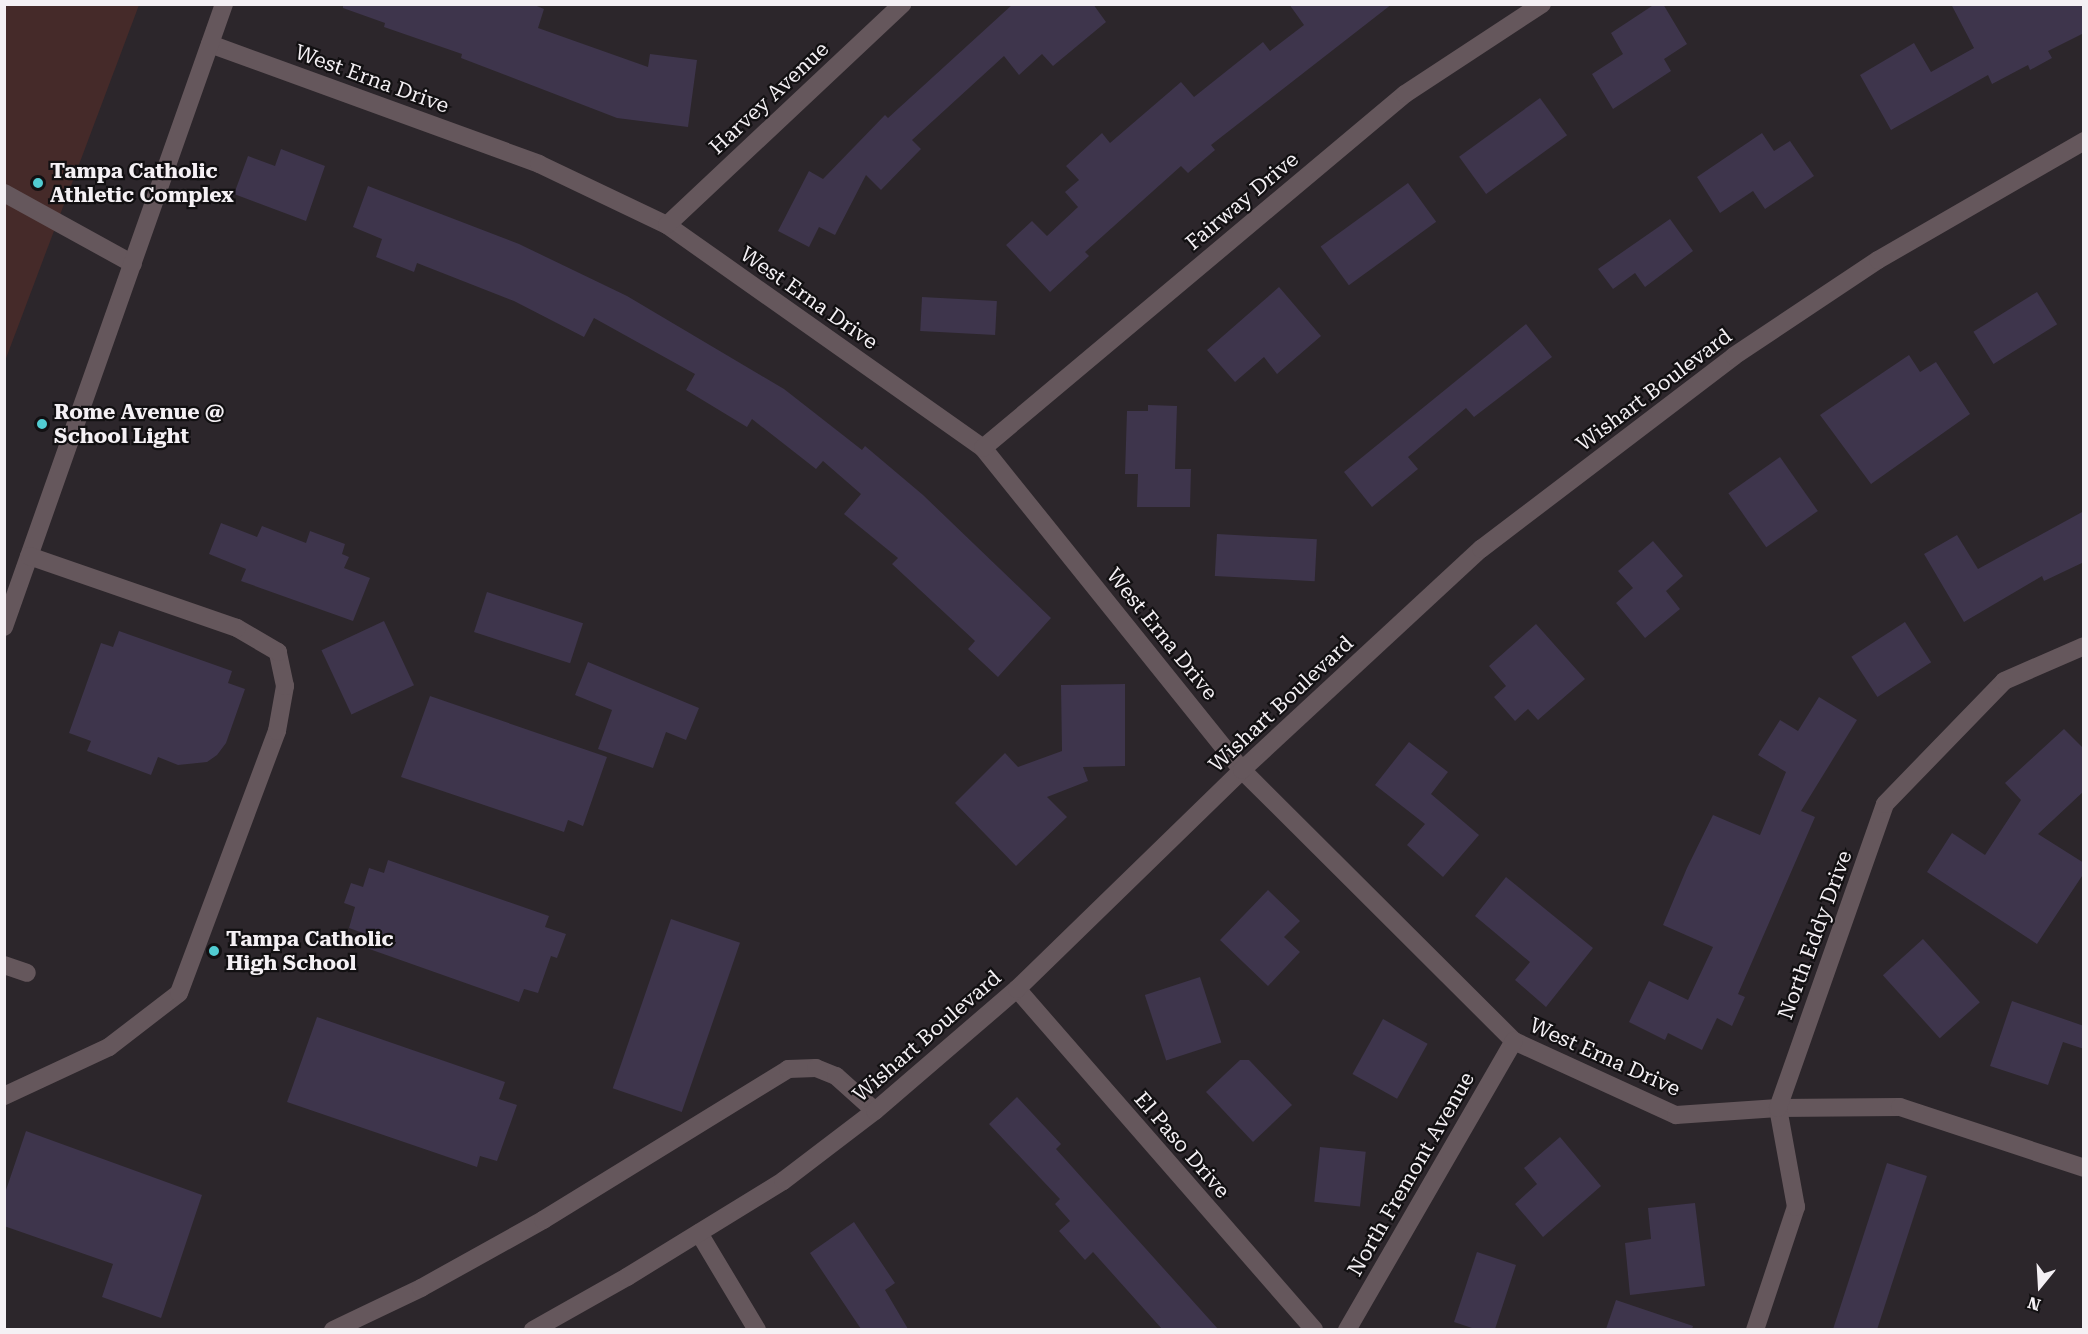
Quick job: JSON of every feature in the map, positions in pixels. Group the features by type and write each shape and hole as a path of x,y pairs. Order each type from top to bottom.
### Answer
{"street":[{"path":"4,627 224,4"},
{"name":"Harvey Avenue","path":"667,225 902,4"},
{"name":"Fairway Drive","path":"983,448 1405,94 1542,4"},
{"name":"West Erna Drive","path":"210,44 539,164 667,225 983,448 1242,770 1514,1041 1676,1114 1778,1108 1900,1107 2084,1168"},
{"name":"Wishart Boulevard","path":"533,1329 699,1233 783,1181 876,1111 1017,989 1242,770 1481,549 1734,356 1878,260 2084,141"},
{"path":"4,193 133,264"},
{"path":"4,1096 109,1047 179,993 277,731 285,686 278,652 237,628 29,556"},
{"name":"North Eddy Drive","path":"1755,1329 1796,1206 1778,1108 1885,804 2004,681 2084,646"},
{"path":"4,965 27,973"},
{"name":"El Paso Drive","path":"1017,989 1314,1329"},
{"name":"North Fremont Avenue","path":"1347,1329 1514,1041"},
{"path":"333,1329 421,1288 543,1220 788,1069 816,1068 836,1076 876,1111"},
{"path":"699,1233 757,1329"}],"shaded area":[{"name":"Tampa Catholic Athletic Complex","path":"5,5 139,5 5,361"}],"building":[{"path":"343,4 532,4 544,9 538,28 648,67 650,54 697,60 688,127 617,118 461,58 462,54 384,27 385,23 343,8"},
{"path":"1013,4 1093,4 1106,22 1053,66 1042,54 1019,75 1004,56 912,140 921,149 881,190 866,175 835,235 819,227 809,247 778,231 809,171 823,179 885,115 888,118"},
{"path":"1289,4 1392,4 1211,145 1215,150 1188,173 1181,166 1085,252 1089,256 1050,292 1006,245 1032,221 1047,236 1078,207 1065,192 1079,180 1066,166 1102,133 1110,143 1181,82 1194,97 1263,42 1270,51 1304,25"},
{"path":"1655,4 1663,4 1687,44 1664,59 1671,71 1613,109 1592,74 1623,54 1611,33"},
{"path":"1951,4 2084,4 2084,33 2048,51 2052,58 2030,70 2028,65 1992,84 1988,75 1891,130 1860,75 1914,43 1931,72 1974,48"},
{"path":"1540,98 1567,135 1486,194 1459,157"},
{"path":"1762,133 1774,151 1790,141 1814,176 1765,209 1753,191 1720,213 1697,177"},
{"path":"281,149 325,166 306,221 234,194 248,156 275,166"},
{"path":"1408,183 1436,222 1349,285 1321,246"},
{"path":"368,186 519,244 627,296 784,389 862,450 865,446 923,495 1051,618 998,677 968,649 975,641 892,564 898,558 844,514 861,494 823,461 816,469 752,419 747,427 686,390 695,374 594,318 584,337 514,301 417,263 414,272 376,257 382,239 353,227"},
{"path":"1670,219 1693,251 1645,287 1635,273 1613,289 1598,269"},
{"path":"1279,287 1321,336 1277,374 1264,357 1235,382 1207,350"},
{"path":"2037,292 2057,324 1994,364 1973,332"},
{"path":"922,297 997,301 995,335 920,331"},
{"path":"1526,324 1552,357 1474,417 1466,408 1408,457 1418,469 1372,507 1344,472"},
{"path":"1909,355 1920,372 1936,362 1970,414 1871,484 1820,415"},
{"path":"1148,405 1177,406 1175,469 1191,469 1190,507 1137,507 1138,474 1125,474 1127,411 1148,411"},
{"path":"1780,457 1818,511 1766,547 1728,493"},
{"path":"2084,511 2084,562 2044,581 2042,576 1964,622 1924,554 1957,535 1978,569"},
{"path":"221,523 257,537 262,526 306,543 310,531 345,544 342,554 349,557 344,568 370,578 353,621 241,581 246,569 209,554"},
{"path":"1217,534 1317,539 1315,581 1215,576"},
{"path":"1653,541 1683,576 1666,591 1680,609 1645,638 1616,603 1633,588 1618,571"},
{"path":"487,592 583,623 570,663 474,632"},
{"path":"384,621 414,685 351,715 321,650"},
{"path":"1905,622 1931,662 1877,697 1851,657"},
{"path":"1536,624 1585,679 1538,720 1528,709 1515,721 1494,697 1506,686 1489,666"},
{"path":"119,631 232,671 228,683 245,689 226,743 217,755 207,762 178,765 158,757 151,775 87,751 91,741 69,733 101,643 113,647"},
{"path":"588,662 699,708 686,740 666,732 653,768 598,749 612,710 575,695"},
{"path":"1125,684 1125,766 1083,767 1088,781 1047,797 1067,817 1016,866 955,803 1005,753 1018,767 1062,751 1061,685"},
{"path":"430,696 607,757 583,826 568,820 564,832 401,777"},
{"path":"1819,697 1857,720 1801,811 1815,817 1738,994 1745,997 1732,1026 1717,1018 1702,1050 1668,1033 1665,1040 1629,1022 1649,981 1688,1000 1713,947 1663,925 1687,868 1713,815 1760,835 1786,772 1758,755 1780,720 1798,731"},
{"path":"2064,729 2084,749 2084,791 2038,834 2084,863 2084,873 2037,944 1927,872 1952,833 1985,855 2021,800 2005,783"},
{"path":"1409,742 1448,772 1431,794 1479,835 1443,877 1407,845 1425,824 1375,785"},
{"path":"388,860 549,916 545,927 566,934 557,958 551,956 538,993 524,989 519,1002 358,945 363,933 349,928 355,907 344,903 351,883 363,887 369,868 384,873"},
{"path":"1506,877 1593,948 1546,1007 1515,980 1530,962 1475,916"},
{"path":"1268,890 1300,921 1284,937 1300,952 1268,986 1220,940"},
{"path":"671,919 740,943 682,1112 613,1088"},
{"path":"1923,939 1980,1002 1940,1038 1883,975"},
{"path":"1200,977 1221,1043 1166,1061 1145,995"},
{"path":"2012,1001 2084,1026 2084,1049 2063,1042 2048,1085 1990,1066"},
{"path":"317,1017 505,1082 499,1099 517,1105 497,1161 480,1156 477,1167 287,1102"},
{"path":"1383,1019 1428,1044 1397,1099 1352,1074"},
{"path":"1240,1060 1249,1060 1292,1105 1253,1142 1206,1092"},
{"path":"1017,1097 1061,1144 1056,1149 1218,1329 1162,1329 1093,1252 1085,1260 1059,1231 1070,1221 1055,1204 1060,1199 989,1124"},
{"path":"26,1131 202,1195 161,1318 102,1297 113,1264 4,1226 4,1196"},
{"path":"1560,1137 1601,1186 1543,1237 1515,1204 1537,1184 1524,1168"},
{"path":"1320,1147 1366,1152 1360,1207 1314,1202"},
{"path":"1887,1163 1927,1176 1877,1330 1833,1329"},
{"path":"1695,1203 1705,1286 1630,1295 1625,1243 1651,1239 1648,1208"},
{"path":"854,1222 895,1283 885,1290 908,1329 861,1329 810,1253"},
{"path":"1477,1252 1516,1265 1495,1329 1475,1329 1454,1322"},
{"path":"1616,1300 1693,1326 1692,1329 1606,1329"}],"place":[{"name":"Tampa Catholic Athletic Complex","path":"38,183"},
{"name":"Rome Avenue @ School Light","path":"42,424"},
{"name":"Tampa Catholic High School","path":"214,951"}]}
